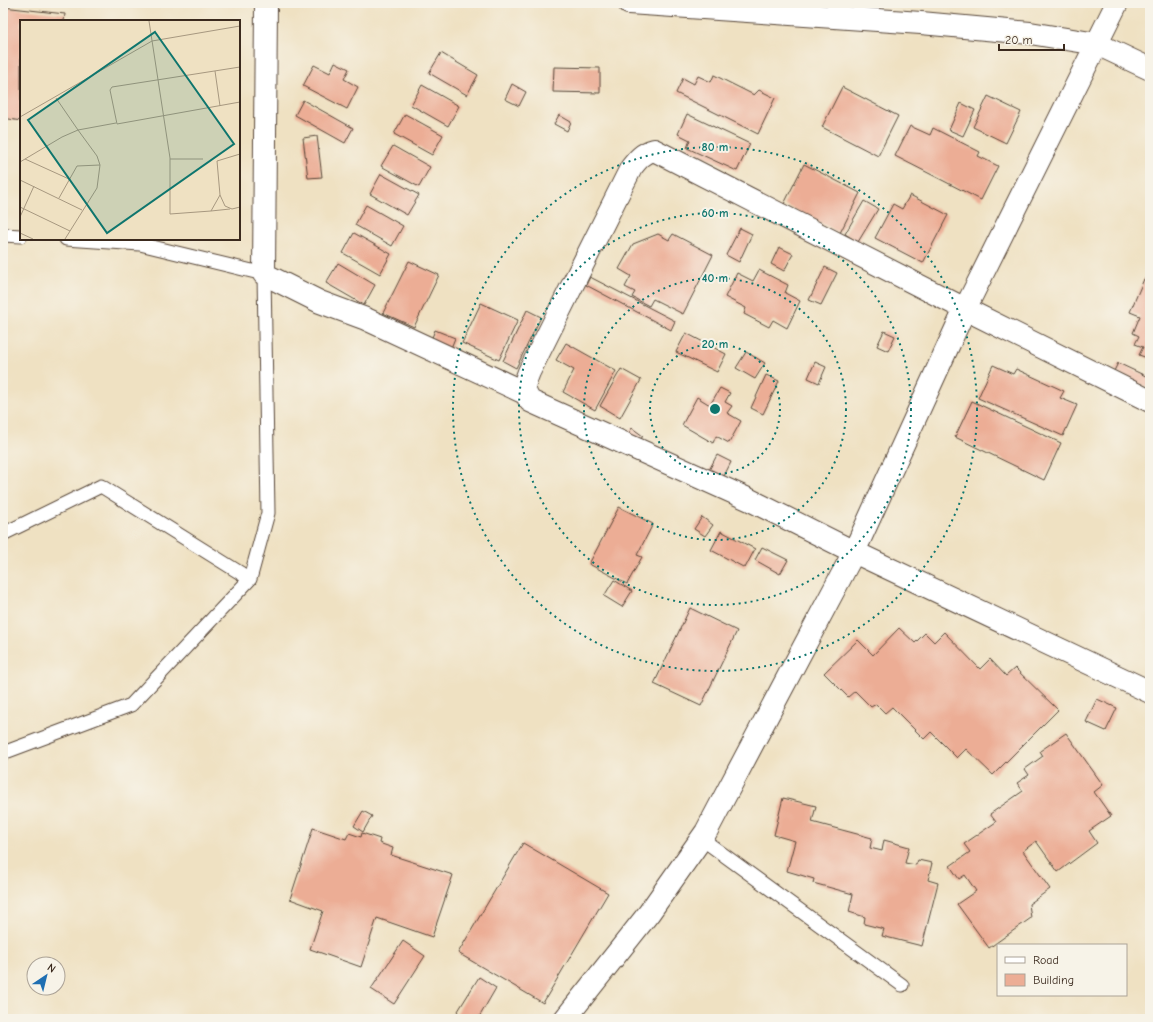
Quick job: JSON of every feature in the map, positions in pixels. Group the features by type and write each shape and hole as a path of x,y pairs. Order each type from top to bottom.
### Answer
{"street":[{"path":"266,3 264,274 320,302 366,319 525,393"},
{"path":"629,3 921,23 1030,33 1097,44 1150,69"},
{"path":"565,1019 649,913 702,838 854,552 965,310 1117,3"},
{"path":"1150,401 965,310 654,150 641,155 631,168 529,372 524,385 525,393 530,401 750,500 854,552 1150,692"}],"lane":[{"path":"3,235 20,236"},
{"path":"3,753 131,705 250,580 268,513 264,274 140,244 81,240"},
{"path":"3,534 101,486 250,580"},
{"path":"702,838 902,985"}],"building":[{"path":"3,7 65,14 64,20 20,20 20,121 3,118"},
{"path":"441,53 478,75 467,95 429,73"},
{"path":"335,62 349,69 344,79 358,87 347,109 303,86 314,65 330,73"},
{"path":"554,67 600,68 600,93 553,92"},
{"path":"714,75 754,95 759,90 775,98 758,134 676,93 683,78 694,84 698,76 711,82"},
{"path":"512,84 526,92 519,106 505,99"},
{"path":"422,85 459,106 448,126 411,105"},
{"path":"842,87 898,116 878,156 822,127"},
{"path":"988,96 1021,112 1006,143 973,127"},
{"path":"303,100 353,128 345,143 295,115"},
{"path":"961,103 975,110 963,136 949,130"},
{"path":"405,114 443,135 432,155 394,134"},
{"path":"687,114 750,144 737,171 687,148 690,140 678,134"},
{"path":"559,115 571,122 567,131 554,124"},
{"path":"910,126 930,135 933,128 980,152 978,156 998,166 981,200 895,156"},
{"path":"317,136 322,177 308,178 303,138"},
{"path":"393,146 430,167 419,187 381,166"},
{"path":"804,164 860,193 840,233 784,204"},
{"path":"381,174 419,195 407,215 370,194"},
{"path":"910,195 948,215 923,263 875,238 893,204 902,209"},
{"path":"864,201 878,209 858,242 845,234"},
{"path":"366,205 403,226 392,246 355,225"},
{"path":"740,228 752,234 739,262 726,255"},
{"path":"354,233 391,254 380,274 343,253"},
{"path":"658,234 669,240 673,234 713,255 683,314 653,299 649,306 632,297 635,292 625,287 631,276 619,269 633,244"},
{"path":"779,247 793,254 784,271 771,264"},
{"path":"409,261 439,275 414,327 383,313"},
{"path":"338,263 375,285 364,305 326,283"},
{"path":"825,267 837,273 821,305 809,300"},
{"path":"759,270 788,285 785,293 800,301 787,328 773,320 769,327 744,314 746,308 725,297 737,273 753,281"},
{"path":"590,277 675,321 671,330 586,285"},
{"path":"1144,279 1150,281 1150,359 1139,355 1143,347 1135,344 1139,336 1133,333 1140,316 1130,312"},
{"path":"481,303 518,320 499,360 462,343"},
{"path":"527,310 541,317 516,368 503,361"},
{"path":"435,330 455,338 449,353 429,345"},
{"path":"884,331 895,336 888,351 877,346"},
{"path":"686,333 726,354 717,372 676,352"},
{"path":"566,343 616,371 595,410 563,392 574,370 556,360"},
{"path":"746,352 765,363 755,379 736,368"},
{"path":"815,362 826,367 819,383 808,378"},
{"path":"1118,363 1150,378 1150,389 1114,371"},
{"path":"993,365 1013,374 1016,369 1064,391 1060,398 1077,405 1063,436 978,398"},
{"path":"621,369 641,380 620,418 600,406"},
{"path":"766,375 779,381 763,414 751,408"},
{"path":"720,388 730,393 725,402 732,406 727,413 741,421 729,443 716,436 713,443 682,425 697,397 710,405"},
{"path":"972,401 1061,443 1044,480 955,437"},
{"path":"632,428 643,436 635,447 625,439"},
{"path":"717,455 731,462 721,482 707,474"},
{"path":"619,507 653,524 637,555 642,557 627,584 589,564"},
{"path":"702,517 713,525 705,536 694,529"},
{"path":"721,531 755,549 745,568 711,550"},
{"path":"762,547 788,560 780,574 755,560"},
{"path":"614,580 632,591 622,607 604,596"},
{"path":"690,608 737,631 701,706 654,684"},
{"path":"899,628 915,643 925,633 934,642 944,632 980,669 990,659 1006,676 1015,668 1058,710 993,775 966,749 957,758 931,732 924,739 892,707 885,713 876,704 871,707 855,691 848,697 824,673 858,640 873,655"},
{"path":"1097,699 1117,708 1106,731 1086,722"},
{"path":"1066,733 1103,785 1094,792 1111,816 1089,831 1097,843 1058,872 1036,841 1023,851 1050,889 1029,904 1031,918 989,948 957,904 976,891 965,875 959,879 950,866 970,852 964,844 996,822 990,814 1023,791 1017,783 1029,775 1025,769 1043,756 1040,751"},
{"path":"783,798 816,806 812,822 872,838 870,848 882,851 884,840 909,847 905,863 916,865 918,860 932,863 928,880 938,883 922,946 882,936 884,929 864,924 865,917 849,912 853,894 813,883 814,879 787,871 795,841 774,835"},
{"path":"363,811 372,816 363,832 354,826"},
{"path":"313,828 346,839 349,833 361,837 362,833 380,839 379,843 393,848 391,855 453,875 432,937 377,918 361,967 310,949 323,911 290,899"},
{"path":"523,843 608,893 543,1003 458,953"},
{"path":"403,941 425,956 394,1004 371,989"},
{"path":"479,977 496,988 478,1019 453,1019"}]}
